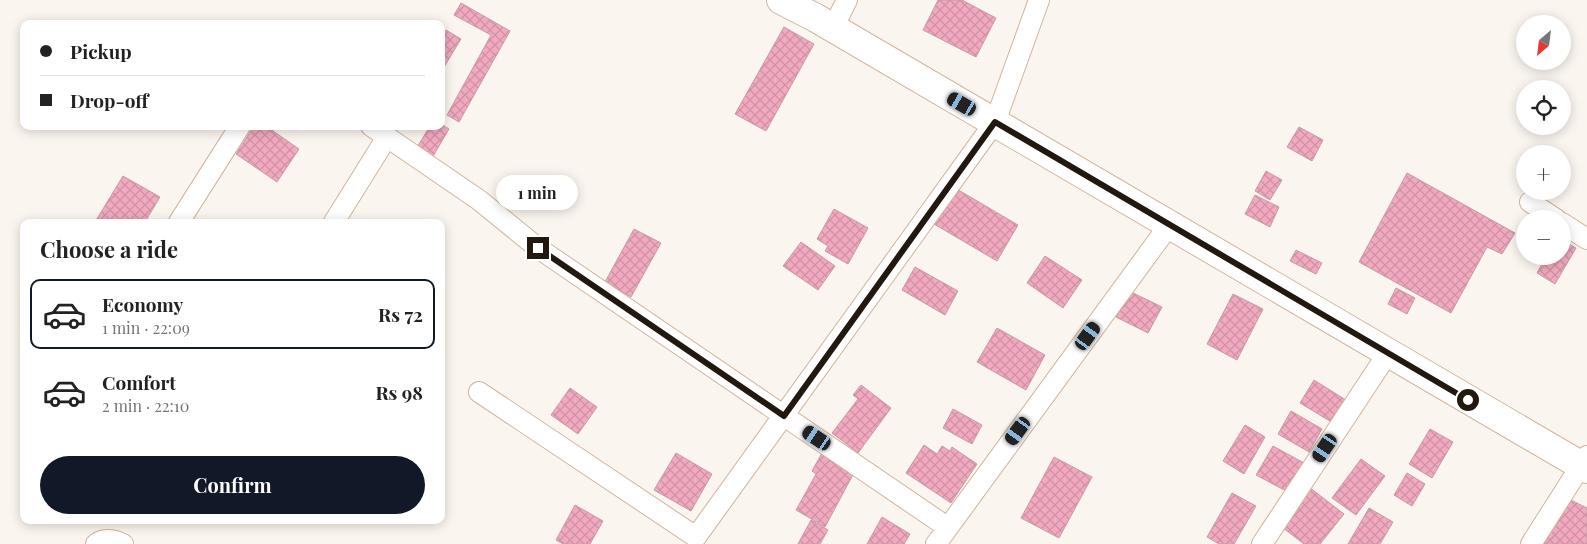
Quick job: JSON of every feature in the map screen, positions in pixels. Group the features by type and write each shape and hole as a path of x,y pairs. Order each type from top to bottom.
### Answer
{"main road":[{"path":"782,0 834,28 1388,352 1585,463"}],"street":[{"path":"834,28 847,0"},
{"path":"479,392 694,541 995,122 1039,0"},
{"path":"182,219 238,130"},
{"path":"336,219 379,132 479,200 538,248 948,527"},
{"path":"1530,202 1542,210"},
{"path":"936,544 1170,224"},
{"path":"1571,229 1587,239"},
{"path":"1262,544 1388,352"},
{"path":"1531,544 1585,463"},
{"path":"96,544 101,540 116,540 123,544"}],"building":[{"path":"938,0 962,0 996,18 976,57 923,30"},
{"path":"461,3 510,31 459,122 447,115 491,35 454,15"},
{"path":"784,27 814,44 766,131 735,114"},
{"path":"446,30 461,39 445,65"},
{"path":"445,126 449,129 432,158 416,149 428,130 445,130"},
{"path":"1299,127 1323,140 1312,161 1287,147"},
{"path":"251,130 272,130 299,149 277,182 236,154"},
{"path":"1266,171 1282,180 1270,200 1255,191"},
{"path":"1407,173 1515,233 1502,254 1487,247 1451,313 1359,262"},
{"path":"123,176 160,197 147,219 97,219"},
{"path":"955,188 1018,225 997,261 934,224"},
{"path":"1255,195 1279,207 1270,227 1245,214"},
{"path":"834,209 868,228 848,264 825,251 828,246 817,239"},
{"path":"634,229 661,243 631,297 605,282"},
{"path":"801,242 835,266 818,290 783,266"},
{"path":"1571,245 1576,248 1571,257"},
{"path":"1296,250 1322,263 1316,274 1290,261"},
{"path":"1045,256 1082,280 1063,308 1027,283"},
{"path":"1541,265 1566,265 1555,284 1537,273"},
{"path":"915,267 958,291 945,315 902,290"},
{"path":"1396,288 1415,298 1407,314 1388,304"},
{"path":"1129,291 1162,307 1148,333 1116,317"},
{"path":"1233,294 1263,309 1237,360 1207,344"},
{"path":"997,328 1045,355 1026,390 977,362"},
{"path":"1314,380 1346,400 1333,423 1300,403"},
{"path":"861,385 891,408 858,453 832,433 858,399 853,395"},
{"path":"570,388 597,407 578,434 551,415"},
{"path":"953,409 982,425 972,444 943,428"},
{"path":"1291,411 1322,429 1309,452 1278,434"},
{"path":"1245,425 1265,437 1244,474 1223,461"},
{"path":"1430,429 1453,442 1432,478 1409,464"},
{"path":"924,445 937,454 942,446 950,451 952,447 977,464 951,503 906,473"},
{"path":"1273,446 1304,463 1288,492 1256,475"},
{"path":"823,451 856,469 825,527 796,510 816,474 812,471"},
{"path":"676,453 712,474 691,511 654,490"},
{"path":"1054,457 1092,477 1059,538 1021,518"},
{"path":"1361,459 1385,476 1356,515 1332,498"},
{"path":"1407,473 1425,484 1412,506 1394,495"},
{"path":"1309,487 1344,514 1320,544 1304,544 1279,525"},
{"path":"1232,493 1256,506 1234,544 1219,544 1207,537"},
{"path":"1569,499 1587,508 1587,544 1544,544"},
{"path":"575,505 603,521 590,544 563,544 556,540"},
{"path":"1369,508 1393,522 1380,544 1348,544"},
{"path":"882,517 910,534 904,544 867,544"},
{"path":"811,520 828,530 820,544 798,544"}],"route":[{"path":"538,248 784,416 995,122 1468,400"}]}
